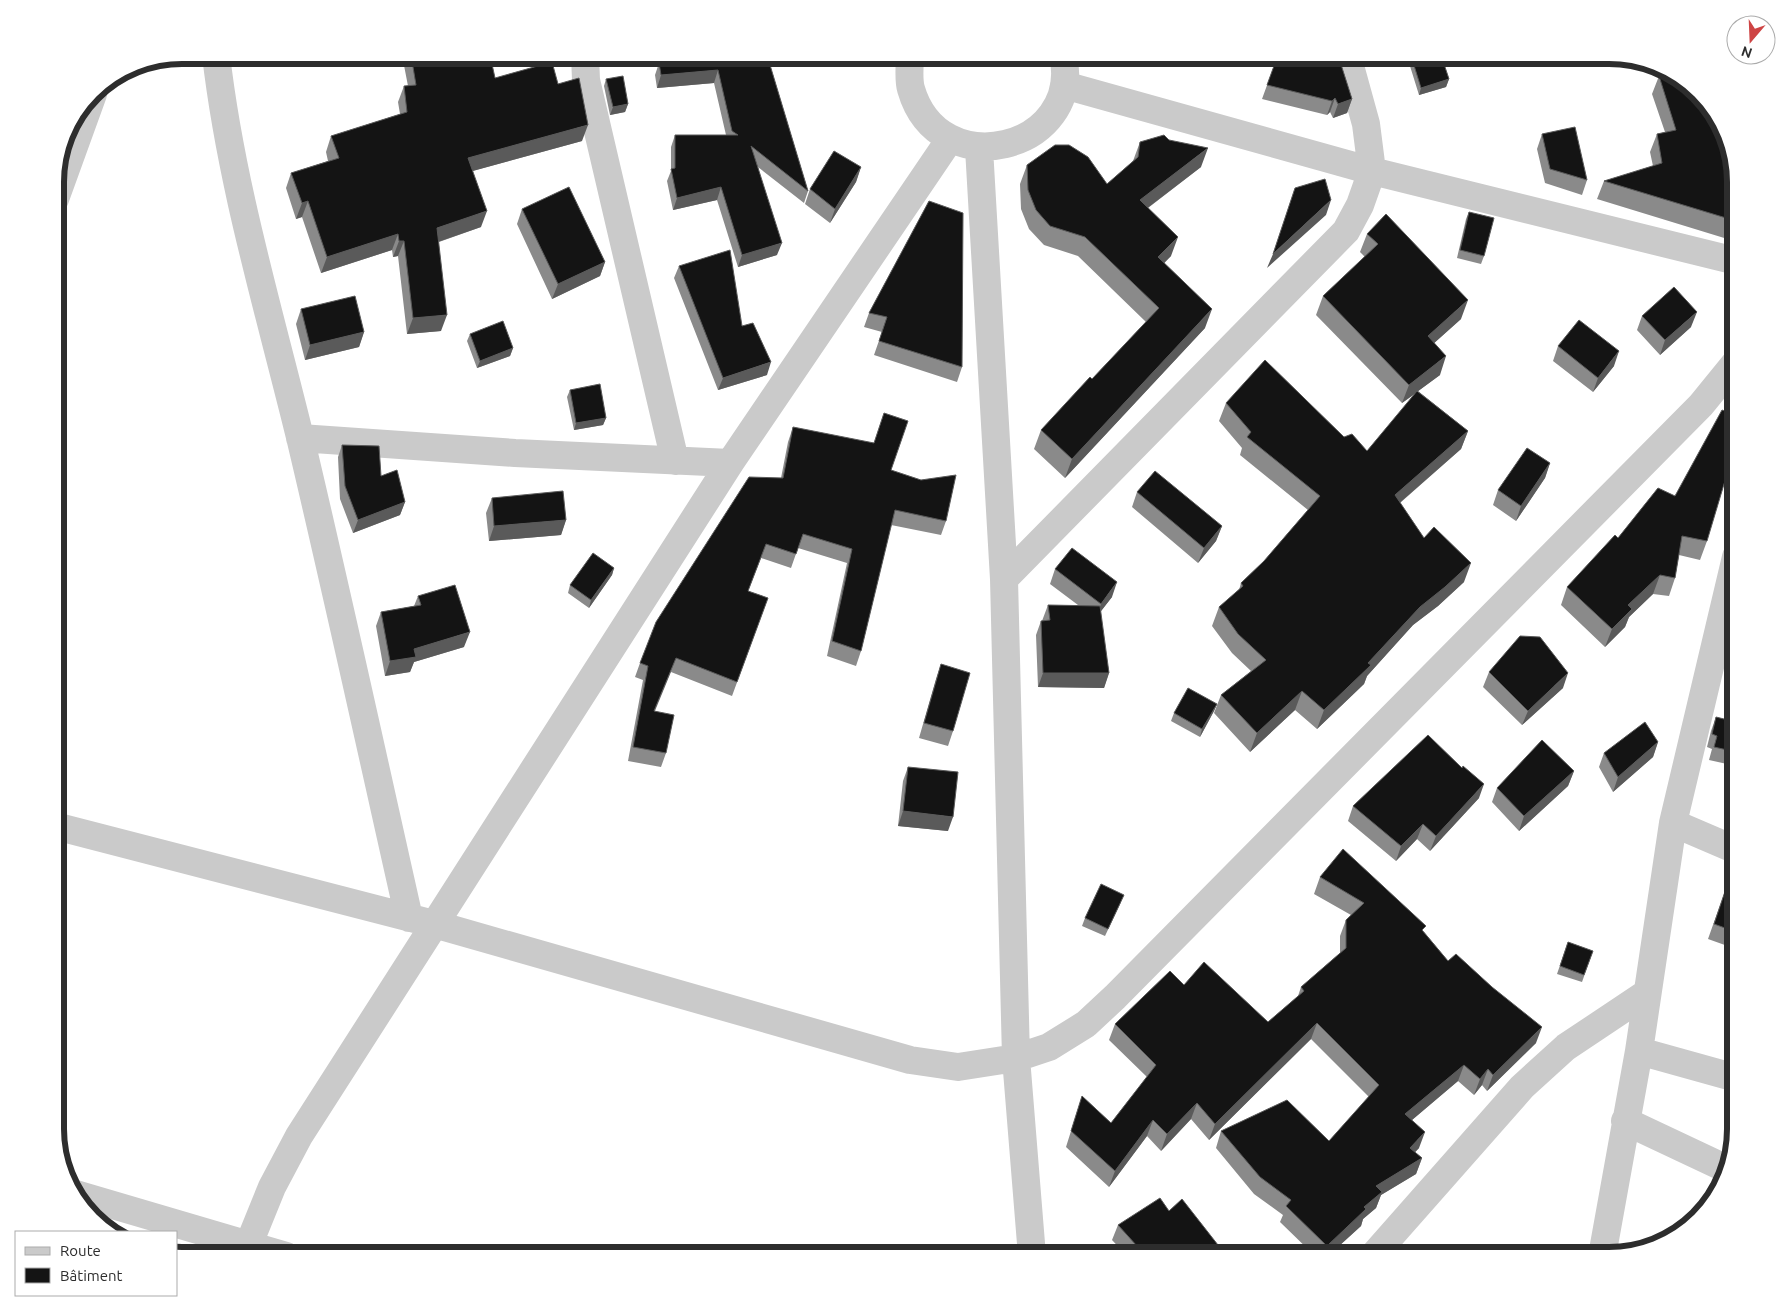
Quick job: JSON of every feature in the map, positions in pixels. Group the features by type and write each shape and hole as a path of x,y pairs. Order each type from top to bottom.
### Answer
{"street":[{"path":"217,64 222,105 240,198 422,921"},
{"path":"585,64 586,80 675,460"},
{"path":"910,64 910,88 922,115 932,126 950,139 979,148 1020,142 1034,133 1056,108 1064,85 1065,64"},
{"path":"1004,579 1346,231 1360,205 1372,170 1366,124 1349,64"},
{"path":"1064,85 1372,170 1727,259"},
{"path":"64,174 86,113"},
{"path":"247,1247 272,1187 299,1136 422,921 950,139"},
{"path":"979,148 1004,579 1016,1058 1031,1247"},
{"path":"64,828 422,921 910,1060 958,1067 1016,1058 1049,1047 1086,1024 1115,997 1701,405 1727,373"},
{"path":"300,438 515,453 730,463"},
{"path":"1604,1247 1639,1051 1673,823 1727,612"},
{"path":"1673,823 1727,846"},
{"path":"1381,1247 1522,1087 1566,1047 1647,993"},
{"path":"1639,1051 1727,1075"},
{"path":"1625,1121 1721,1166"},
{"path":"86,1198 237,1247"}],"building":[{"path":"412,64 492,64 495,78 545,64 553,64 558,84 579,78 588,125 468,158 487,211 437,228 447,315 413,318 404,241 399,241 398,234 327,257 308,201 302,203 291,173 339,158 331,136 407,112 404,86 416,85"},
{"path":"659,64 770,64 808,191 751,146 782,243 742,255 721,187 677,198 671,169 675,168 675,135 738,135 732,131 718,70 661,75"},
{"path":"1275,64 1341,64 1352,99 1338,104 1335,98 1332,101 1267,85"},
{"path":"1414,64 1444,64 1449,79 1421,88"},
{"path":"623,76 628,104 613,107 606,79"},
{"path":"1659,76 1675,84 1693,98 1715,130 1725,159 1727,218 1604,181 1662,163 1657,134 1676,130"},
{"path":"1575,127 1587,180 1550,169 1542,134"},
{"path":"1164,135 1169,140 1208,148 1140,200 1178,237 1158,257 1212,309 1072,459 1041,430 1090,377 1092,379 1159,308 1085,237 1050,226 1036,210 1028,190 1027,165 1055,145 1069,145 1088,157 1107,184 1138,157 1140,142"},
{"path":"834,151 861,167 835,209 810,189"},
{"path":"1325,179 1331,200 1273,254 1295,188"},
{"path":"569,187 605,262 558,284 522,209"},
{"path":"929,201 963,213 962,367 879,341 887,317 869,313"},
{"path":"1469,212 1494,218 1484,256 1460,250"},
{"path":"1386,214 1468,300 1428,336 1446,356 1409,385 1323,296 1378,244 1367,234"},
{"path":"730,250 742,326 753,323 771,362 723,378 679,266"},
{"path":"1674,287 1697,312 1665,340 1642,316"},
{"path":"355,296 364,332 310,345 301,309"},
{"path":"1579,320 1619,351 1598,378 1558,346"},
{"path":"503,321 513,348 480,361 470,334"},
{"path":"1265,360 1344,437 1352,434 1367,451 1417,391 1468,431 1395,495 1424,538 1434,527 1471,563 1420,607 1368,663 1371,665 1324,710 1302,691 1257,733 1221,695 1266,660 1238,634 1219,607 1243,586 1241,583 1264,561 1320,496 1247,437 1251,432 1226,403"},
{"path":"600,384 606,418 576,423 570,390"},
{"path":"1722,410 1727,412 1727,474 1707,541 1682,536 1675,578 1660,575 1628,605 1632,609 1612,629 1567,587 1615,535 1618,538 1658,488 1675,496"},
{"path":"884,413 908,421 891,470 921,480 956,475 946,521 895,510 861,651 832,641 852,549 803,534 796,554 766,544 748,591 768,598 737,682 676,658 654,711 674,715 666,753 633,747 648,666 640,663 656,622 749,477 783,478 793,427 874,443"},
{"path":"342,445 379,446 381,476 397,470 405,502 358,520 345,486"},
{"path":"1527,448 1550,463 1521,506 1498,490"},
{"path":"1155,471 1222,526 1204,548 1137,492"},
{"path":"563,491 566,520 494,526 492,498"},
{"path":"1072,548 1117,582 1101,604 1055,569"},
{"path":"593,553 614,568 591,600 570,585"},
{"path":"455,585 470,632 414,649 416,657 390,661 381,612 421,605 418,596"},
{"path":"1048,605 1100,606 1109,673 1043,673 1041,621 1050,620"},
{"path":"1520,636 1540,637 1568,673 1528,711 1489,672"},
{"path":"941,664 970,673 953,731 924,723"},
{"path":"1188,688 1217,704 1202,729 1174,713"},
{"path":"1716,717 1727,720 1727,750 1714,747 1717,736 1712,734"},
{"path":"1645,722 1658,742 1618,777 1604,753"},
{"path":"1428,735 1462,768 1463,766 1484,784 1436,836 1423,824 1401,846 1353,806"},
{"path":"1542,740 1574,771 1524,816 1497,788"},
{"path":"908,767 958,772 953,817 903,811"},
{"path":"1343,849 1426,926 1422,930 1448,961 1456,954 1492,987 1542,1027 1493,1075 1488,1069 1480,1079 1464,1065 1405,1114 1425,1132 1410,1148 1422,1158 1376,1186 1382,1192 1364,1207 1366,1209 1327,1246 1286,1206 1291,1200 1260,1177 1221,1131 1287,1100 1329,1141 1379,1085 1317,1023 1215,1124 1197,1103 1167,1134 1153,1120 1115,1171 1071,1131 1082,1096 1111,1123 1156,1065 1115,1024 1170,971 1184,985 1204,962 1268,1022 1304,991 1301,987 1346,948 1346,920 1364,903 1320,877"},
{"path":"1101,884 1124,895 1108,929 1085,918"},
{"path":"1727,886 1727,929 1714,924"},
{"path":"1568,942 1593,951 1584,975 1560,966"},
{"path":"1160,1198 1169,1211 1182,1199 1218,1245 1215,1247 1138,1247 1118,1225"}]}
